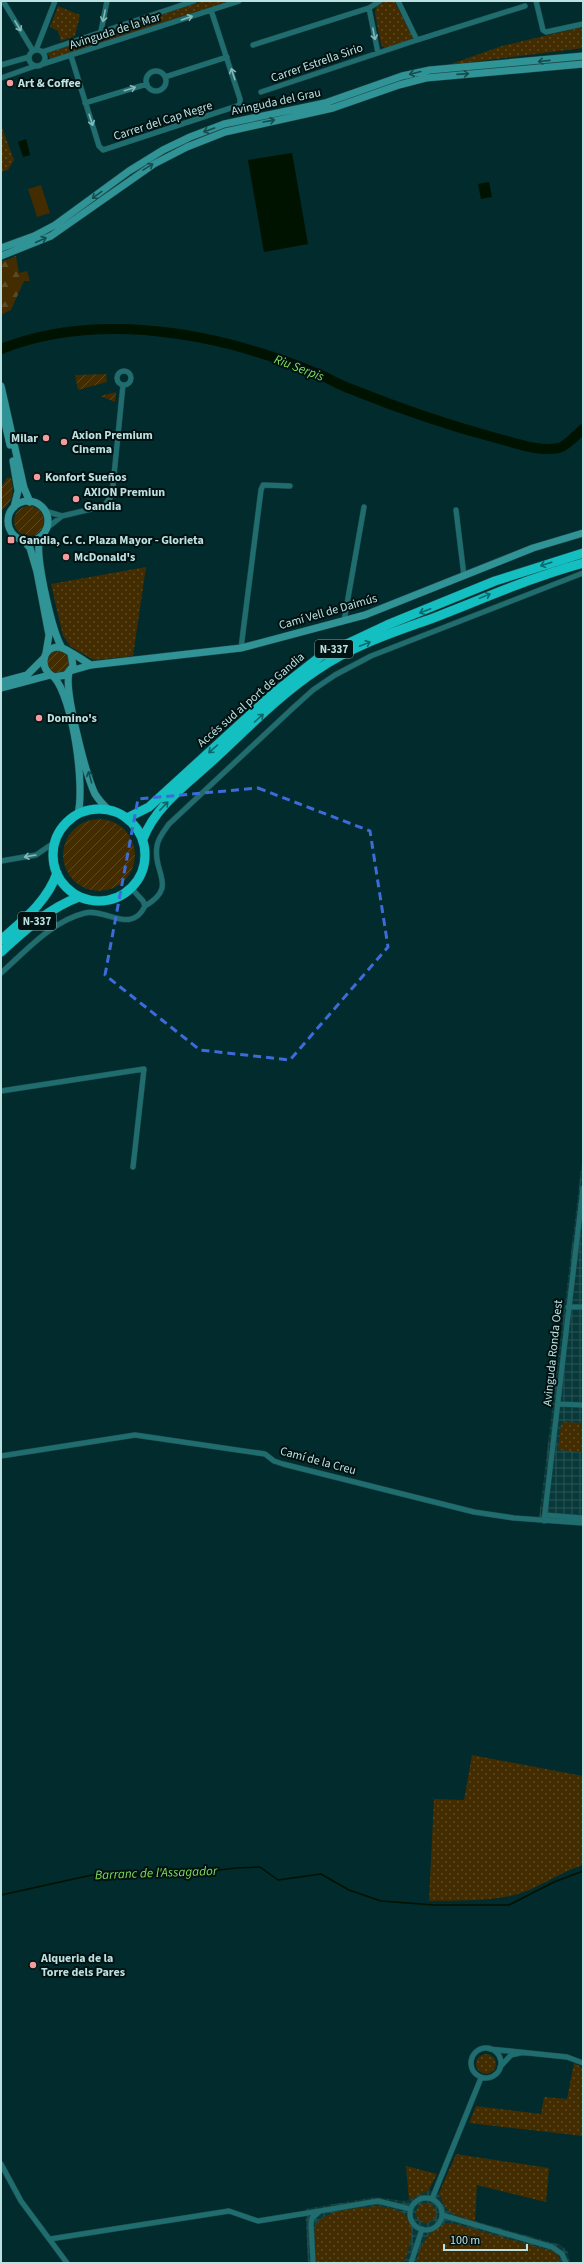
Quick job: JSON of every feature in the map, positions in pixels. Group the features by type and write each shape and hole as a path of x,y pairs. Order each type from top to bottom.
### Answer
{"highway":[{"name":"Accés sud al port de Gandia","path":"127,818 149,807 275,692 321,656 387,626 495,581 583,553"},
{"name":"Accés sud al port de Gandia","path":"132,889 143,870 145,849 143,839 153,818 172,798 287,693 325,664 358,647 478,599 553,571 583,563"},
{"path":"132,889 111,900 95,902 79,897 66,887 56,873 53,858 55,842 66,823 78,814 93,809 109,810 127,818 139,831 143,839"},
{"name":"N-337","path":"1,940 40,903 53,883 56,873"},
{"name":"N-337","path":"1,952 39,919 79,897"}],"main road":[{"name":"Avinguda del Grau","path":"1,248 34,236 55,225 129,171 163,150 190,137 224,124 325,103 402,76 430,70 583,56"},
{"name":"Avinguda del Grau","path":"1,256 51,236 154,164 187,147 225,132 333,108 399,85 426,78 583,64"},
{"path":"1,386 24,488 30,502"},
{"path":"1,406 18,490 14,507 9,516 10,528 18,538 24,541 30,548 37,572 49,634 44,667 64,692 81,781 78,814"},
{"path":"14,507 21,503 30,502 41,506 45,511 48,522 47,528 40,537 35,540 24,541"},
{"name":"Camí Vell de Daimús","path":"70,672 92,665 241,648 344,621 365,615 533,548 583,533"},
{"path":"40,537 38,553 55,633 62,648 92,665"},
{"path":"1,682 27,675 45,655 54,648 62,648"},
{"path":"71,654 73,662 68,690 89,774 98,799 109,810"},
{"path":"1,688 52,676 62,677 70,672"}],"street":[{"path":"1,78 43,64 46,59 42,52 35,50 3,1"},
{"path":"1,65 29,57 35,50 55,1"},
{"path":"101,31 107,1"},
{"name":"Avinguda de la Mar","path":"42,52 194,1"},
{"name":"Avinguda de la Mar","path":"43,64 239,1"},
{"path":"253,45 369,8 380,1"},
{"path":"398,1 417,40"},
{"path":"536,1 543,30 546,32 583,24"},
{"name":"Carrer Estrella Sirio","path":"261,92 525,6"},
{"path":"369,8 378,53"},
{"path":"165,77 227,58 211,10"},
{"path":"71,56 86,103 147,84"},
{"path":"29,57 31,64 35,66"},
{"name":"Carrer del Cap Negre","path":"86,103 99,146 105,150 240,105 241,101 227,58"},
{"path":"147,84 148,75 154,71 160,72 165,77"},
{"path":"147,84 152,89 159,90 164,86 165,77"},
{"path":"47,528 62,516 102,506 107,503 112,495 123,385"},
{"path":"241,648 261,490 263,485 290,486"},
{"path":"344,621 364,507"},
{"path":"456,510 464,576"},
{"path":"45,511 62,516"},
{"path":"1,973 55,926 70,917 89,912 127,920 136,918 142,913 145,906 158,898 163,885 157,846 169,824 313,690 371,656 583,573"},
{"path":"1,861 36,855 55,842"},
{"path":"132,889 143,900 145,906"},
{"path":"1,1091 144,1069 133,1167"},
{"name":"Avinguda Ronda Oest","path":"544,1518 583,1188"},
{"path":"568,1307 583,1307"},
{"path":"558,1404 583,1405"},
{"name":"Camí de la Creu","path":"1,1456 135,1434 265,1454 274,1461 283,1464 313,1470 425,1501 490,1515 544,1518 583,1523"},
{"path":"544,1518 583,1518"},
{"path":"523,2052 511,2055 493,2077 481,2078 472,2069 472,2060 477,2052 490,2049 523,2052 567,2056 581,2062"},
{"path":"490,2049 495,2052 500,2060 499,2070"},
{"path":"432,2199 481,2078"},
{"path":"1,2164 21,2201 67,2263"},
{"path":"419,2199 432,2199 440,2206 442,2216 437,2225 428,2229 422,2229 418,2227 411,2219 410,2209 419,2199"},
{"path":"50,2239 229,2211 258,2221 378,2201 410,2209"},
{"path":"313,2263 311,2224 312,2218 320,2211"},
{"path":"442,2216 552,2247 562,2254 566,2263"},
{"path":"411,2263 422,2229"}],"highlighted area":[{"path":"258,788 370,831 388,947 290,1060 200,1050 105,975 138,799"}],"shaded area":[{"path":"275,96 276,102 261,105 260,99"},
{"path":"26,139 30,155 23,157 18,142"},
{"path":"292,153 308,244 264,252 248,160"},
{"path":"489,182 492,197 481,199 478,184"},
{"path":"583,1153 583,1521 539,1518"},
{"path":"429,2190 439,2193 442,2203 457,2216 561,2245 568,2252 570,2263 308,2263 305,2209 375,2197 405,2201"}],"green space":[{"path":"203,1 229,1 51,59 47,53"},
{"path":"385,1 394,1 413,37 412,40 386,49 381,45 375,13 376,6"},
{"path":"58,6 80,15 75,36 61,41 58,31 50,27"},
{"path":"583,27 583,48 448,65 502,46"},
{"path":"1,125 14,160 8,170 1,172"},
{"path":"41,185 50,213 37,217 28,189"},
{"path":"16,256 19,273 27,271 30,281 24,281 11,310 1,315 1,262"},
{"path":"106,374 107,382 78,390 75,375"},
{"path":"116,392 115,402 100,396"},
{"path":"7,478 11,478 13,492 11,500 1,511 1,487"},
{"path":"29,506 40,510 44,521 40,532 29,536 18,532 14,521 18,510"},
{"path":"146,567 133,656 94,660 71,647 63,636 51,584"},
{"path":"58,651 66,654 69,662 66,670 58,673 50,670 47,662 50,654"},
{"path":"99,819 119,825 129,835 135,855 129,875 119,885 99,891 79,885 69,875 63,855 69,835 79,825"},
{"path":"563,1422 583,1423 583,1452 558,1450 561,1425"},
{"path":"472,1755 583,1776 583,1865 535,1888 507,1897 474,1900 429,1901 434,1799 464,1800"},
{"path":"486,2054 493,2057 496,2064 493,2071 486,2074 479,2071 476,2064 479,2057"},
{"path":"574,2063 583,2068 583,2136 469,2123 476,2106 541,2114 544,2097 567,2099"},
{"path":"456,2154 549,2168 546,2202 477,2185 475,2221 452,2213 445,2206 439,2193"},
{"path":"406,2166 437,2174 429,2190 409,2200"},
{"path":"426,2203 433,2206 436,2213 433,2220 426,2223 419,2220 416,2213 419,2206"},
{"path":"377,2206 399,2211 405,2215 409,2221 411,2235 404,2263 316,2263 314,2232 318,2222 332,2213"},
{"path":"452,2223 555,2252 562,2263 416,2263 424,2242 432,2231 444,2224"}],"waterway":[{"name":"Riu Serpis","path":"1,349 58,333 87,330 146,330 176,334 233,345 265,355 441,422 535,448 551,449 562,447 583,429"},
{"name":"Barranc de l'Assagador","path":"1,1895 92,1875 175,1875 236,1868 260,1867 278,1880 321,1874 349,1890 381,1901 435,1905 509,1905 554,1882 583,1871"}],"place":[{"name":"Art & Coffee","path":"10,83"},
{"name":"Milar","path":"46,438"},
{"name":"Axion Premium Cinema","path":"64,442"},
{"name":"Konfort Sueños","path":"37,477"},
{"name":"AXION Premiun Gandia","path":"76,499"},
{"name":"Gandia, C. C. Plaza Mayor - Glorieta","path":"11,540"},
{"name":"McDonald's","path":"66,557"},
{"name":"Domino's","path":"39,718"},
{"name":"Alqueria de la Torre dels Pares","path":"33,1965"}]}
